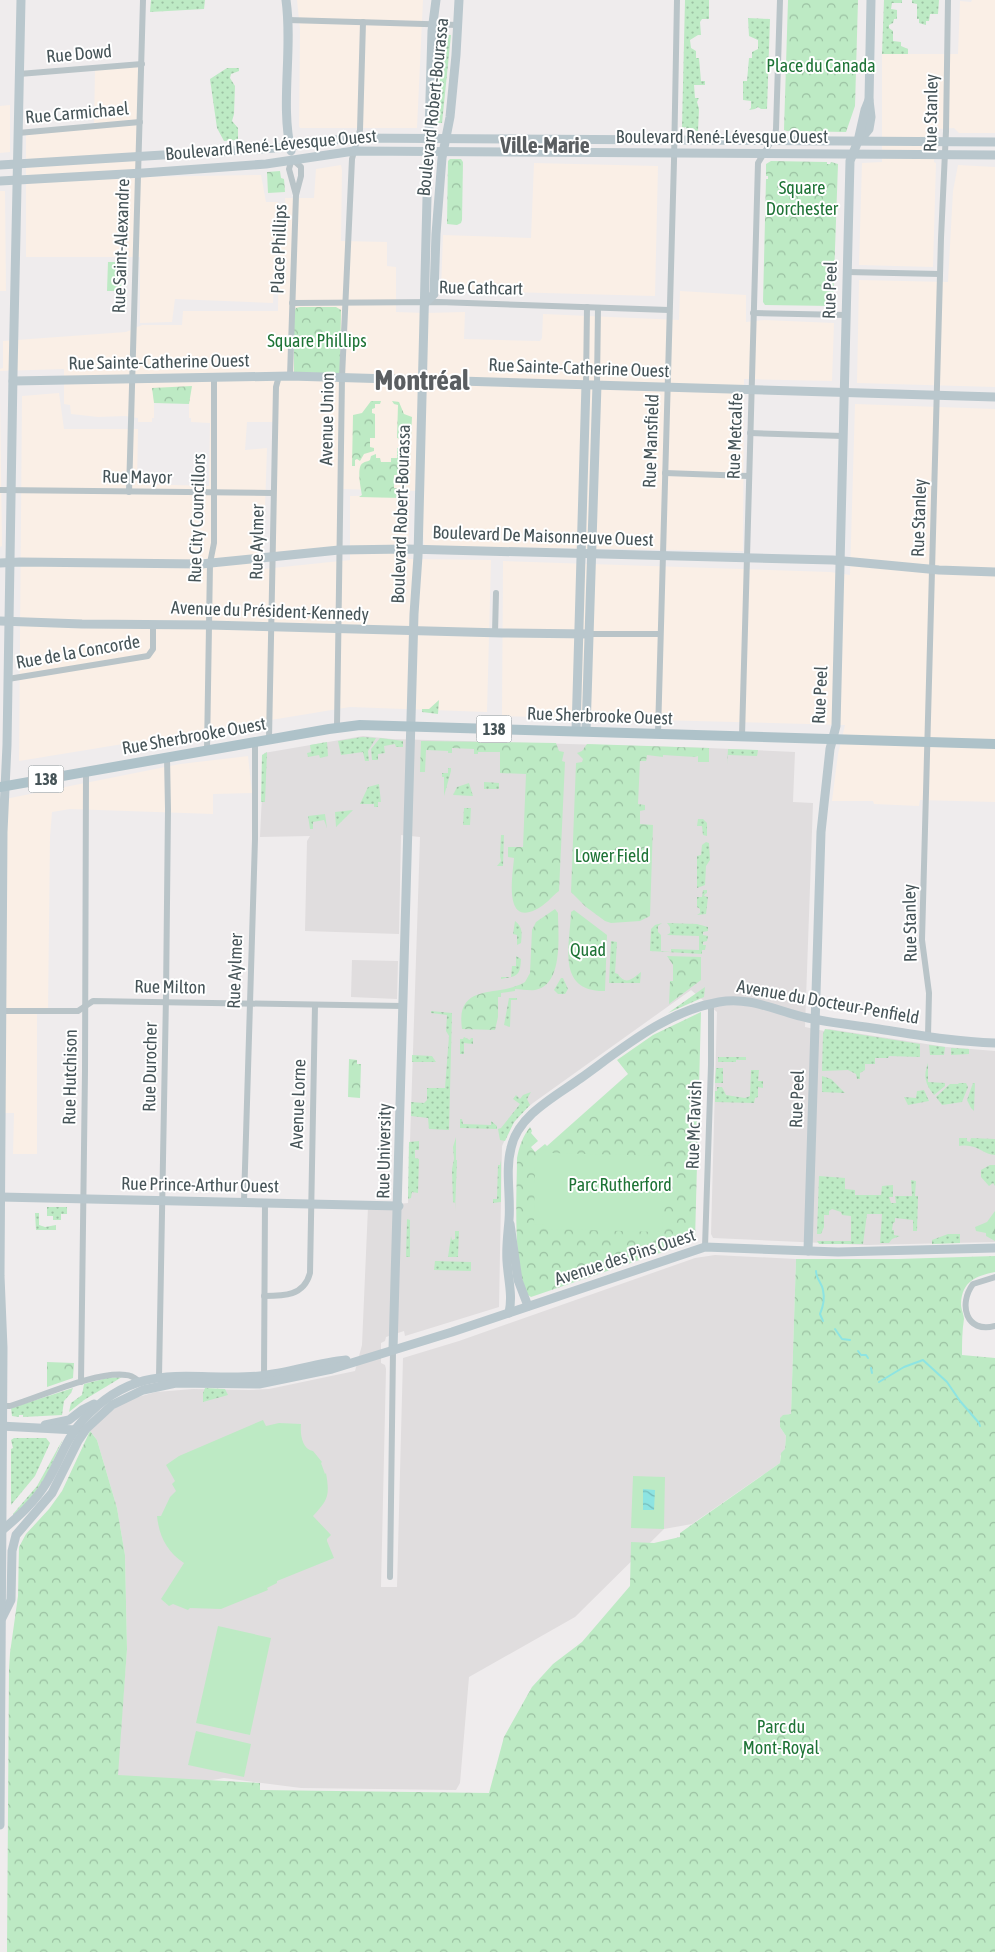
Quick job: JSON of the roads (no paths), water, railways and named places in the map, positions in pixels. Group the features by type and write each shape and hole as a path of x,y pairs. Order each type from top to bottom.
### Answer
{"main road":[{"path":"0,1825 1,1426 3,1406 0,1277 3,787 10,621 16,180 21,0"},
{"path":"286,0 288,20 287,132 292,159"},
{"name":"Boulevard Robert-Bourassa","path":"411,726 418,549 429,138 433,24 436,0"},
{"name":"Boulevard Robert-Bourassa","path":"425,303 434,294 436,234 444,151 447,138 459,0"},
{"name":"Rue Peel","path":"808,1251 821,832 830,748 836,726 850,162 858,141 869,129 871,111 869,100 871,0"},
{"name":"Boulevard René-Lévesque Ouest","path":"0,164 290,146 358,138 995,142"},
{"name":"Boulevard René-Lévesque Ouest","path":"0,181 138,174 266,164 354,151 763,152 995,155"},
{"name":"Rue Sainte-Catherine Ouest","path":"13,381 290,376 995,397"},
{"path":"581,731 580,554 586,384"},
{"path":"581,731 590,634 597,384"},
{"name":"Boulevard De Maisonneuve Ouest","path":"0,563 210,563 339,550 418,549 841,561 933,570 995,572"},
{"name":"Avenue du Président-Kennedy","path":"0,621 97,625 208,625 590,634"},
{"name":"Rue Sherbrooke Ouest","path":"3,787 337,727 360,725 995,744"},
{"name":"Rue University","path":"393,1350 411,726"},
{"name":"Avenue du Docteur-Penfield","path":"509,1313 512,1295 506,1241 510,1222 510,1148 521,1126 528,1117 640,1036 685,1012 711,1004 730,1001 752,1002 816,1020 970,1042 995,1043"},
{"name":"Rue Prince-Arthur Ouest","path":"1,1197 398,1206"},
{"name":"Avenue du Docteur-Penfield","path":"510,1222 518,1280 528,1306"},
{"name":"Avenue des Pins Ouest","path":"1,1621 11,1600 12,1551 15,1538 52,1493 86,1429 116,1403 132,1394 151,1387 181,1383 264,1379 330,1362 364,1358 509,1313 705,1247 863,1252 995,1248"},
{"name":"Avenue des Pins Ouest","path":"35,1427 67,1420 123,1389 159,1377 180,1375 264,1379"},
{"name":"Avenue des Pins Ouest","path":"1,1531 27,1508 40,1493 74,1431 105,1400"},
{"name":"Avenue des Pins Ouest","path":"1,1426 74,1431 86,1429"}],"street":[{"name":"Rue Saint-Alexandre","path":"129,492 143,0"},
{"name":"Rue Mansfield","path":"658,733 668,388 670,140 677,0"},
{"path":"771,141 776,129 780,0"},
{"name":"Rue Stanley","path":"928,1036 930,998 922,940 940,274 946,141 948,0"},
{"path":"288,20 458,26"},
{"name":"Avenue Union","path":"337,727 342,377 352,159 360,130 362,22"},
{"name":"Rue Dowd","path":"19,74 142,64"},
{"name":"Rue Carmichael","path":"18,133 140,122"},
{"name":"Rue Metcalfe","path":"742,736 758,163 771,141"},
{"path":"292,159 301,167 301,176 296,195 289,168 292,159"},
{"name":"Place Phillips","path":"290,376 296,195"},
{"path":"847,272 940,274"},
{"name":"Rue Cathcart","path":"292,303 425,303 669,310"},
{"path":"586,384 588,307"},
{"path":"597,384 598,308"},
{"path":"754,313 846,315"},
{"name":"Rue City Councillors","path":"207,750 210,563 214,543 214,376"},
{"name":"Rue Aylmer","path":"269,739 273,493 276,387 278,376"},
{"path":"750,433 843,436"},
{"path":"665,474 748,476"},
{"name":"Rue Mayor","path":"0,490 273,493"},
{"path":"495,633 496,594"},
{"name":"Rue de la Concorde","path":"8,679 148,656 153,652 153,624"},
{"name":"Avenue du Président-Kennedy","path":"590,634 660,634"},
{"name":"Rue Aylmer","path":"244,1202 255,830 255,742"},
{"name":"Rue Durocher","path":"159,1377 166,1003 167,757"},
{"name":"Rue Hutchison","path":"81,1382 86,772"},
{"name":"Rue Milton","path":"1,1011 78,1011 93,1001 403,1006"},
{"name":"Rue McTavish","path":"705,1247 711,1004"},
{"name":"Avenue Lorne","path":"264,1296 291,1294 300,1290 308,1279 310,1265 315,1005"},
{"path":"264,1379 265,1202"},
{"path":"995,1277 973,1284 966,1295 965,1304 968,1317 974,1323 983,1328 995,1326"},
{"name":"Rue University","path":"390,1577 393,1350"},
{"path":"3,1406 15,1404 81,1382 117,1374 129,1375 140,1382"}],"water":[{"path":"643,1489 655,1490 654,1510 643,1510"}],"waterway":[{"path":"816,1271 824,1293 820,1314 823,1321"},
{"path":"835,1329 842,1339 850,1340"},
{"path":"858,1351 861,1355 866,1355 868,1358"},
{"path":"879,1382 904,1367 923,1360 947,1382 980,1426"},
{"path":"871,1368 872,1373"}],"district":[{"name":"Ville-Marie","path":"545,145"},
{"name":"Montréal","path":"422,380"}],"park label":[{"name":"Place du Canada","path":"821,66"},
{"name":"Square Dorchester","path":"802,198"},
{"name":"Square Phillips","path":"317,341"},
{"name":"Lower Field","path":"612,856"},
{"name":"Quad","path":"588,950"},
{"name":"Parc Rutherford","path":"620,1185"},
{"name":"Parc du Mont-Royal","path":"781,1737"}]}
